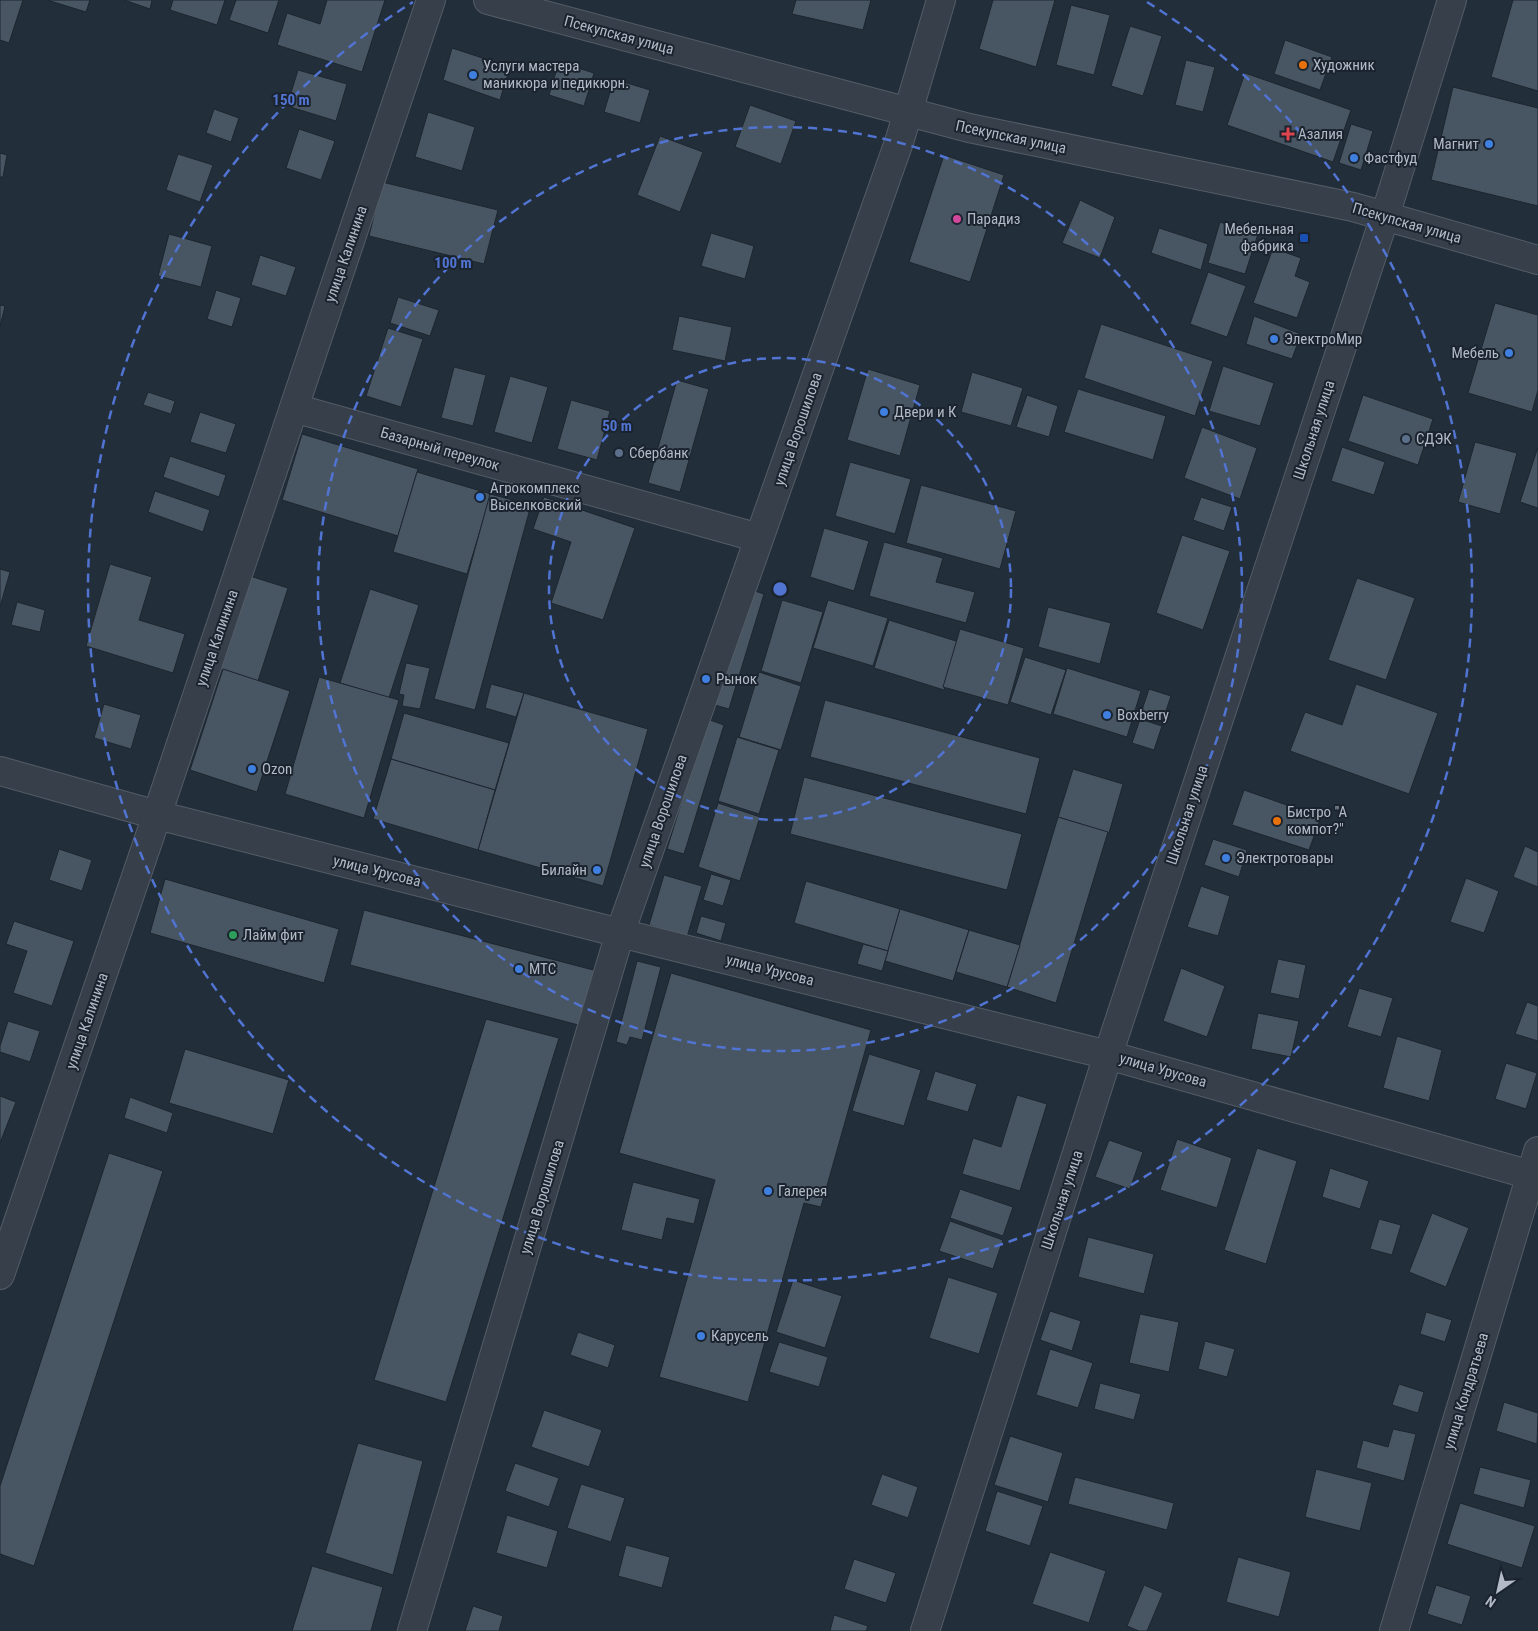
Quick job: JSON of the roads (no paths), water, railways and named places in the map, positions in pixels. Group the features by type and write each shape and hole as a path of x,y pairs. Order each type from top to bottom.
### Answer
{"street":[{"name":"улица Калинина","path":"0,1275 431,0"},
{"name":"Псекупская улица","path":"488,0 968,128 1353,207 1538,260"},
{"name":"улица Ворошилова","path":"412,1631 620,934 908,112 941,0"},
{"name":"Школьная улица","path":"925,1631 1108,1055 1385,216 1452,0"},
{"name":"Базарный переулок","path":"294,408 759,538"},
{"name":"улица Урусова","path":"0,771 157,815 620,934 1108,1055 1535,1168"},
{"name":"улица Кондратьева","path":"1394,1631 1535,1168"}],"place":[{"name":"Художник","path":"1303,65"},
{"name":"Услуги мастера маникюра и педикюрн.","path":"473,75"},
{"name":"Азалия","path":"1288,134"},
{"name":"Магнит","path":"1489,144"},
{"name":"Фастфуд","path":"1354,158"},
{"name":"Парадиз","path":"957,219"},
{"name":"Мебельная фабрика","path":"1304,238"},
{"name":"ЭлектроМир","path":"1274,339"},
{"name":"Мебель","path":"1509,353"},
{"name":"Двери и К","path":"884,412"},
{"name":"СДЭК","path":"1406,439"},
{"name":"Сбербанк","path":"619,453"},
{"name":"Агрокомплекс Выселковский","path":"480,497"},
{"name":"Рынок","path":"706,679"},
{"name":"Boxberry","path":"1107,715"},
{"name":"Ozon","path":"252,769"},
{"name":"Бистро \"А компот?\"","path":"1277,821"},
{"name":"Электротовары","path":"1226,858"},
{"name":"Билайн","path":"597,870"},
{"name":"Лайм фит","path":"233,935"},
{"name":"МТС","path":"519,969"},
{"name":"Галерея","path":"768,1191"},
{"name":"Карусель","path":"701,1336"}]}
